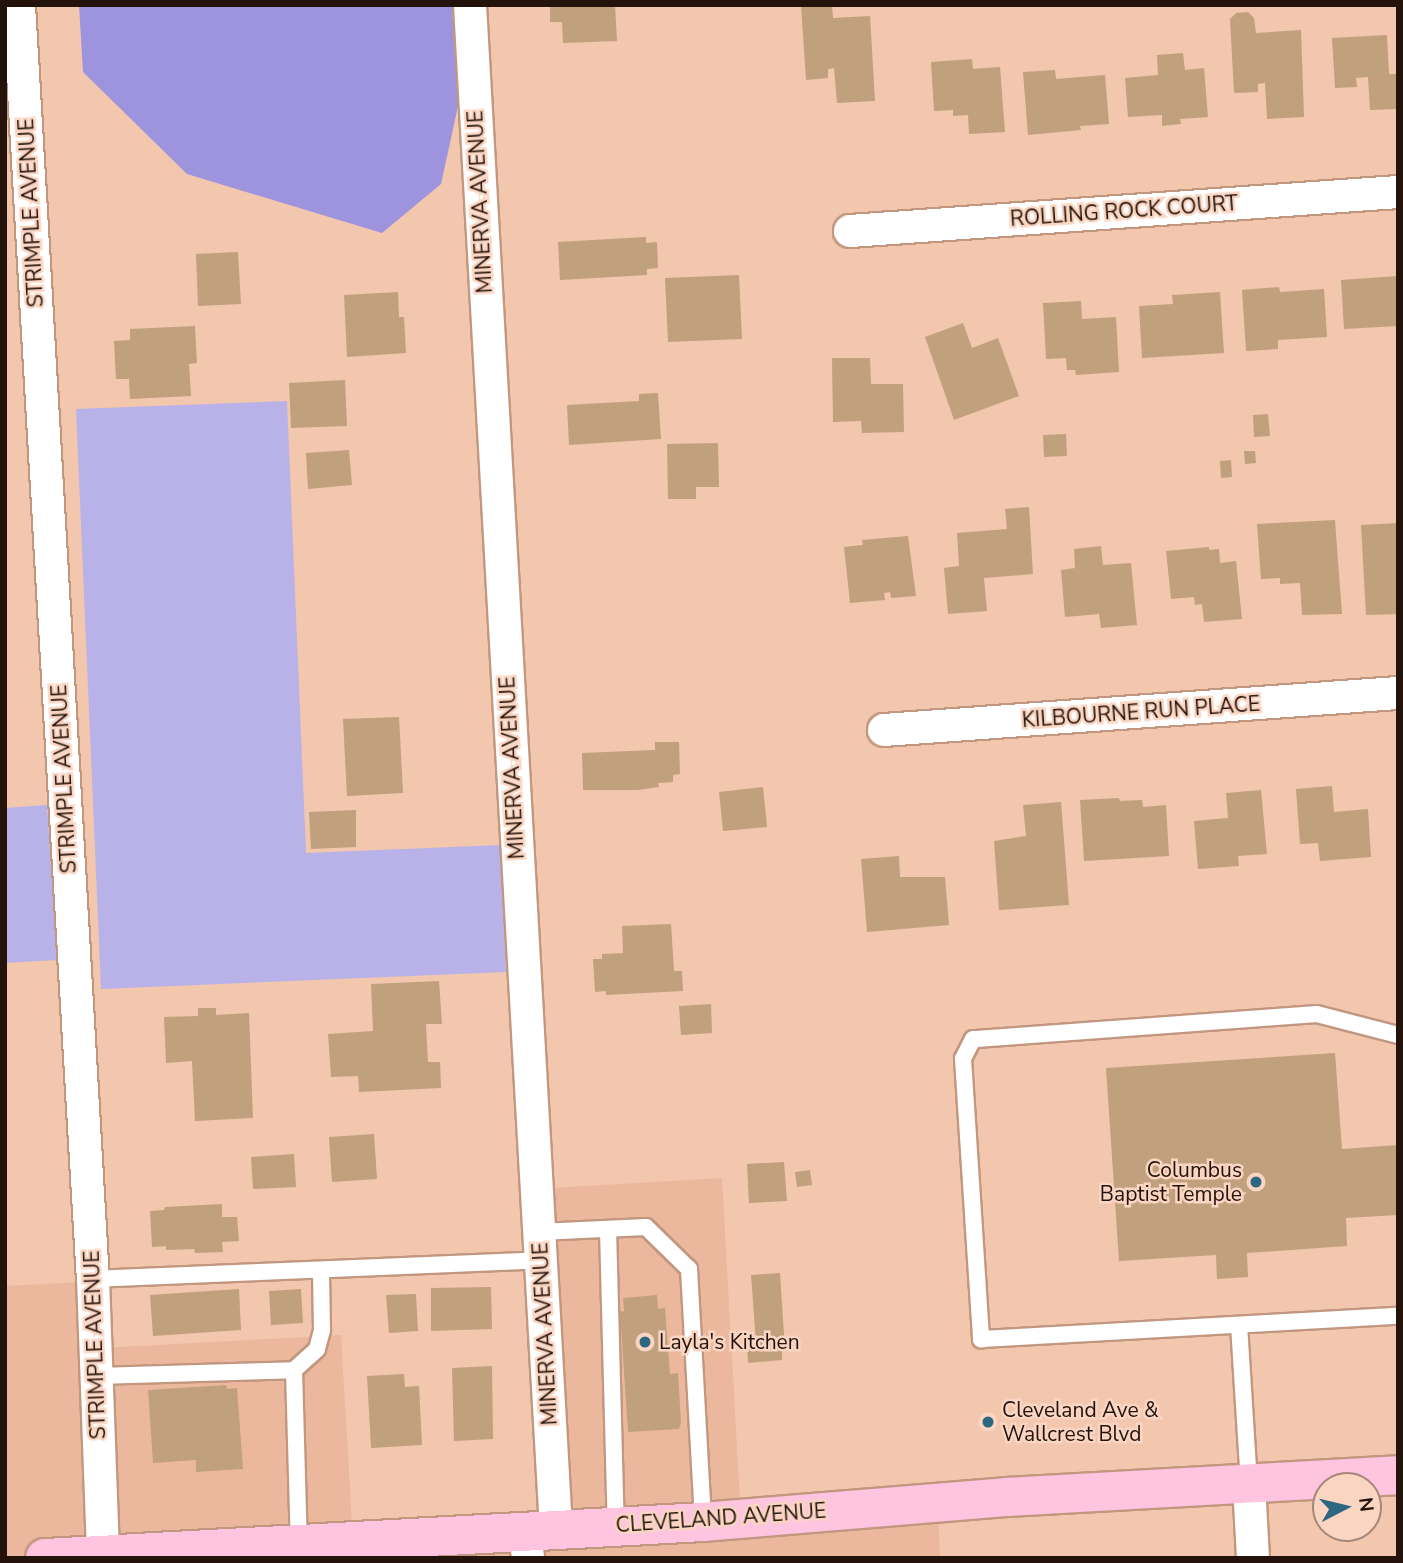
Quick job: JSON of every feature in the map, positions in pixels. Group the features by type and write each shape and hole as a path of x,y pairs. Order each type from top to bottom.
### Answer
{"main road":[{"name":"CLEVELAND AVENUE","path":"45,1558 299,1544 537,1541 616,1526 703,1522 998,1497 1398,1475"}],"street":[{"name":"STRIMPLE AVENUE","path":"19,5 93,1279 103,1553"},
{"name":"MINERVA AVENUE","path":"470,5 540,1246 537,1541"},
{"name":"ROLLING ROCK COURT","path":"850,231 1398,192"},
{"name":"KILBOURNE RUN PLACE","path":"884,730 1398,693"},
{"path":"1249,1484 1253,1558"}],"lane":[{"path":"1398,1035 1317,1014 973,1039 963,1059 981,1339 1398,1316"},
{"path":"93,1279 321,1270 540,1246 608,1229 646,1227 689,1269 703,1522"},
{"path":"608,1229 616,1526"},
{"path":"96,1376 294,1370 317,1349 322,1330 321,1270"},
{"path":"1239,1325 1249,1484"},
{"path":"294,1370 299,1544"}],"shaded area":[{"path":"79,5 452,5 458,106 441,184 382,233 187,174 83,72"},
{"path":"287,401 306,853 501,845 506,972 101,989 76,409"},
{"path":"47,805 57,960 5,963 5,808"},
{"path":"722,1178 741,1519 938,1508 940,1558 5,1558 5,1286 98,1281 102,1348 341,1335 353,1541 552,1531 533,1189"}],"building":[{"path":"550,5 615,5 617,41 563,43 562,22 550,22"},
{"path":"801,5 832,5 833,18 870,16 875,101 837,103 834,68 828,69 828,78 806,80"},
{"path":"1248,12 1254,18 1256,33 1301,30 1304,117 1267,119 1265,83 1258,84 1258,92 1234,93 1230,19 1236,13"},
{"path":"1387,35 1389,74 1398,74 1398,109 1370,110 1368,77 1356,78 1357,87 1335,88 1332,38"},
{"path":"1183,53 1185,70 1204,68 1208,117 1180,119 1181,124 1162,126 1162,115 1128,117 1125,78 1158,75 1157,55"},
{"path":"972,59 973,69 1000,67 1005,132 969,134 968,115 953,116 953,110 934,111 931,62"},
{"path":"1055,70 1056,79 1105,75 1109,124 1080,126 1081,130 1028,135 1023,72"},
{"path":"646,237 646,243 657,242 658,268 647,269 647,275 560,280 558,242"},
{"path":"238,252 241,304 198,306 196,254"},
{"path":"739,275 742,339 668,342 665,278"},
{"path":"1398,276 1398,326 1344,329 1341,280"},
{"path":"1279,287 1280,292 1324,289 1327,337 1278,340 1278,349 1246,351 1242,290"},
{"path":"398,292 399,317 404,317 406,353 347,357 344,295"},
{"path":"1220,292 1224,353 1142,358 1139,306 1173,304 1172,295"},
{"path":"1081,301 1082,319 1116,317 1119,372 1076,375 1075,370 1067,370 1066,358 1046,359 1043,303"},
{"path":"963,323 972,348 998,338 1019,396 954,420 925,337"},
{"path":"195,326 197,363 189,364 191,396 130,399 129,379 116,379 114,341 130,340 130,329"},
{"path":"832,358 870,358 871,384 903,384 904,432 862,433 861,421 833,422"},
{"path":"345,380 347,426 291,428 289,383"},
{"path":"658,393 661,439 569,445 567,405 639,401 639,394"},
{"path":"1268,414 1270,436 1254,437 1253,415"},
{"path":"1066,434 1067,456 1044,457 1043,435"},
{"path":"718,443 719,487 696,487 696,499 668,499 667,444"},
{"path":"349,450 352,485 308,489 306,453"},
{"path":"1244,451 1255,451 1256,463 1245,464"},
{"path":"1231,460 1232,477 1221,478 1220,461"},
{"path":"1029,507 1033,574 984,578 987,611 948,614 944,568 959,566 957,533 1007,529 1005,509"},
{"path":"1335,520 1342,614 1302,615 1300,583 1280,584 1280,578 1261,579 1257,524"},
{"path":"1398,523 1398,614 1366,615 1361,525"},
{"path":"908,536 916,596 891,598 890,592 884,593 885,600 850,603 844,547 863,545 862,540"},
{"path":"1101,546 1103,565 1131,563 1137,625 1101,628 1099,614 1065,617 1061,570 1075,568 1074,549"},
{"path":"1209,547 1209,550 1219,549 1220,563 1236,561 1242,619 1204,622 1202,604 1195,605 1194,597 1171,599 1166,551"},
{"path":"399,717 403,793 347,796 343,719"},
{"path":"655,742 679,742 680,774 673,775 673,782 658,783 659,787 638,790 583,790 582,753 655,750"},
{"path":"1332,786 1334,812 1368,809 1371,857 1320,861 1318,843 1300,844 1296,789"},
{"path":"763,787 767,827 723,831 719,792"},
{"path":"1261,790 1267,854 1238,856 1239,866 1198,869 1194,821 1228,818 1226,793"},
{"path":"1119,798 1120,801 1142,800 1143,807 1166,805 1169,856 1084,861 1080,800"},
{"path":"1061,802 1069,905 999,910 994,841 1026,836 1023,805"},
{"path":"356,810 356,847 311,849 309,812"},
{"path":"899,856 900,877 945,877 949,925 867,932 861,859"},
{"path":"671,924 674,971 682,971 683,991 606,995 606,991 595,992 593,959 602,959 602,954 623,953 622,926"},
{"path":"439,981 442,1024 426,1024 428,1062 440,1062 441,1088 359,1092 358,1076 331,1077 328,1034 373,1031 371,984"},
{"path":"711,1004 712,1033 681,1035 679,1006"},
{"path":"198,1008 216,1008 216,1015 249,1013 253,1118 195,1121 192,1061 166,1063 164,1017 198,1016"},
{"name":"Columbus Baptist Temple","path":"1335,1053 1342,1149 1398,1145 1398,1215 1346,1218 1347,1246 1247,1253 1248,1277 1217,1279 1216,1255 1119,1261 1106,1068"},
{"path":"374,1134 377,1179 332,1182 329,1137"},
{"path":"294,1154 296,1187 253,1189 251,1157"},
{"path":"784,1162 787,1201 749,1203 747,1164"},
{"path":"810,1170 812,1185 797,1187 795,1172"},
{"path":"222,1204 222,1217 237,1217 239,1241 222,1242 223,1252 195,1253 194,1249 166,1250 166,1246 152,1247 150,1211 164,1210 165,1207"},
{"path":"780,1273 785,1350 782,1349 782,1360 748,1363 747,1343 756,1343 751,1275"},
{"path":"491,1287 492,1329 431,1331 431,1288"},
{"path":"239,1289 241,1330 153,1336 150,1295"},
{"path":"301,1289 303,1323 271,1325 269,1291"},
{"path":"416,1294 418,1331 389,1333 386,1295"},
{"name":"Layla's Kitchen","path":"657,1295 658,1309 665,1308 670,1374 678,1373 681,1423 679,1429 628,1432 620,1312 624,1311 623,1298"},
{"path":"492,1366 493,1439 454,1441 452,1368"},
{"path":"404,1374 405,1387 419,1386 422,1445 371,1448 367,1376"},
{"path":"226,1385 227,1389 237,1388 243,1469 196,1472 196,1460 153,1463 148,1390"}],"place":[{"name":"Columbus Baptist Temple","path":"1256,1182"},
{"name":"Layla's Kitchen","path":"645,1342"},
{"name":"Cleveland Ave & Wallcrest Blvd","path":"988,1422"}]}
